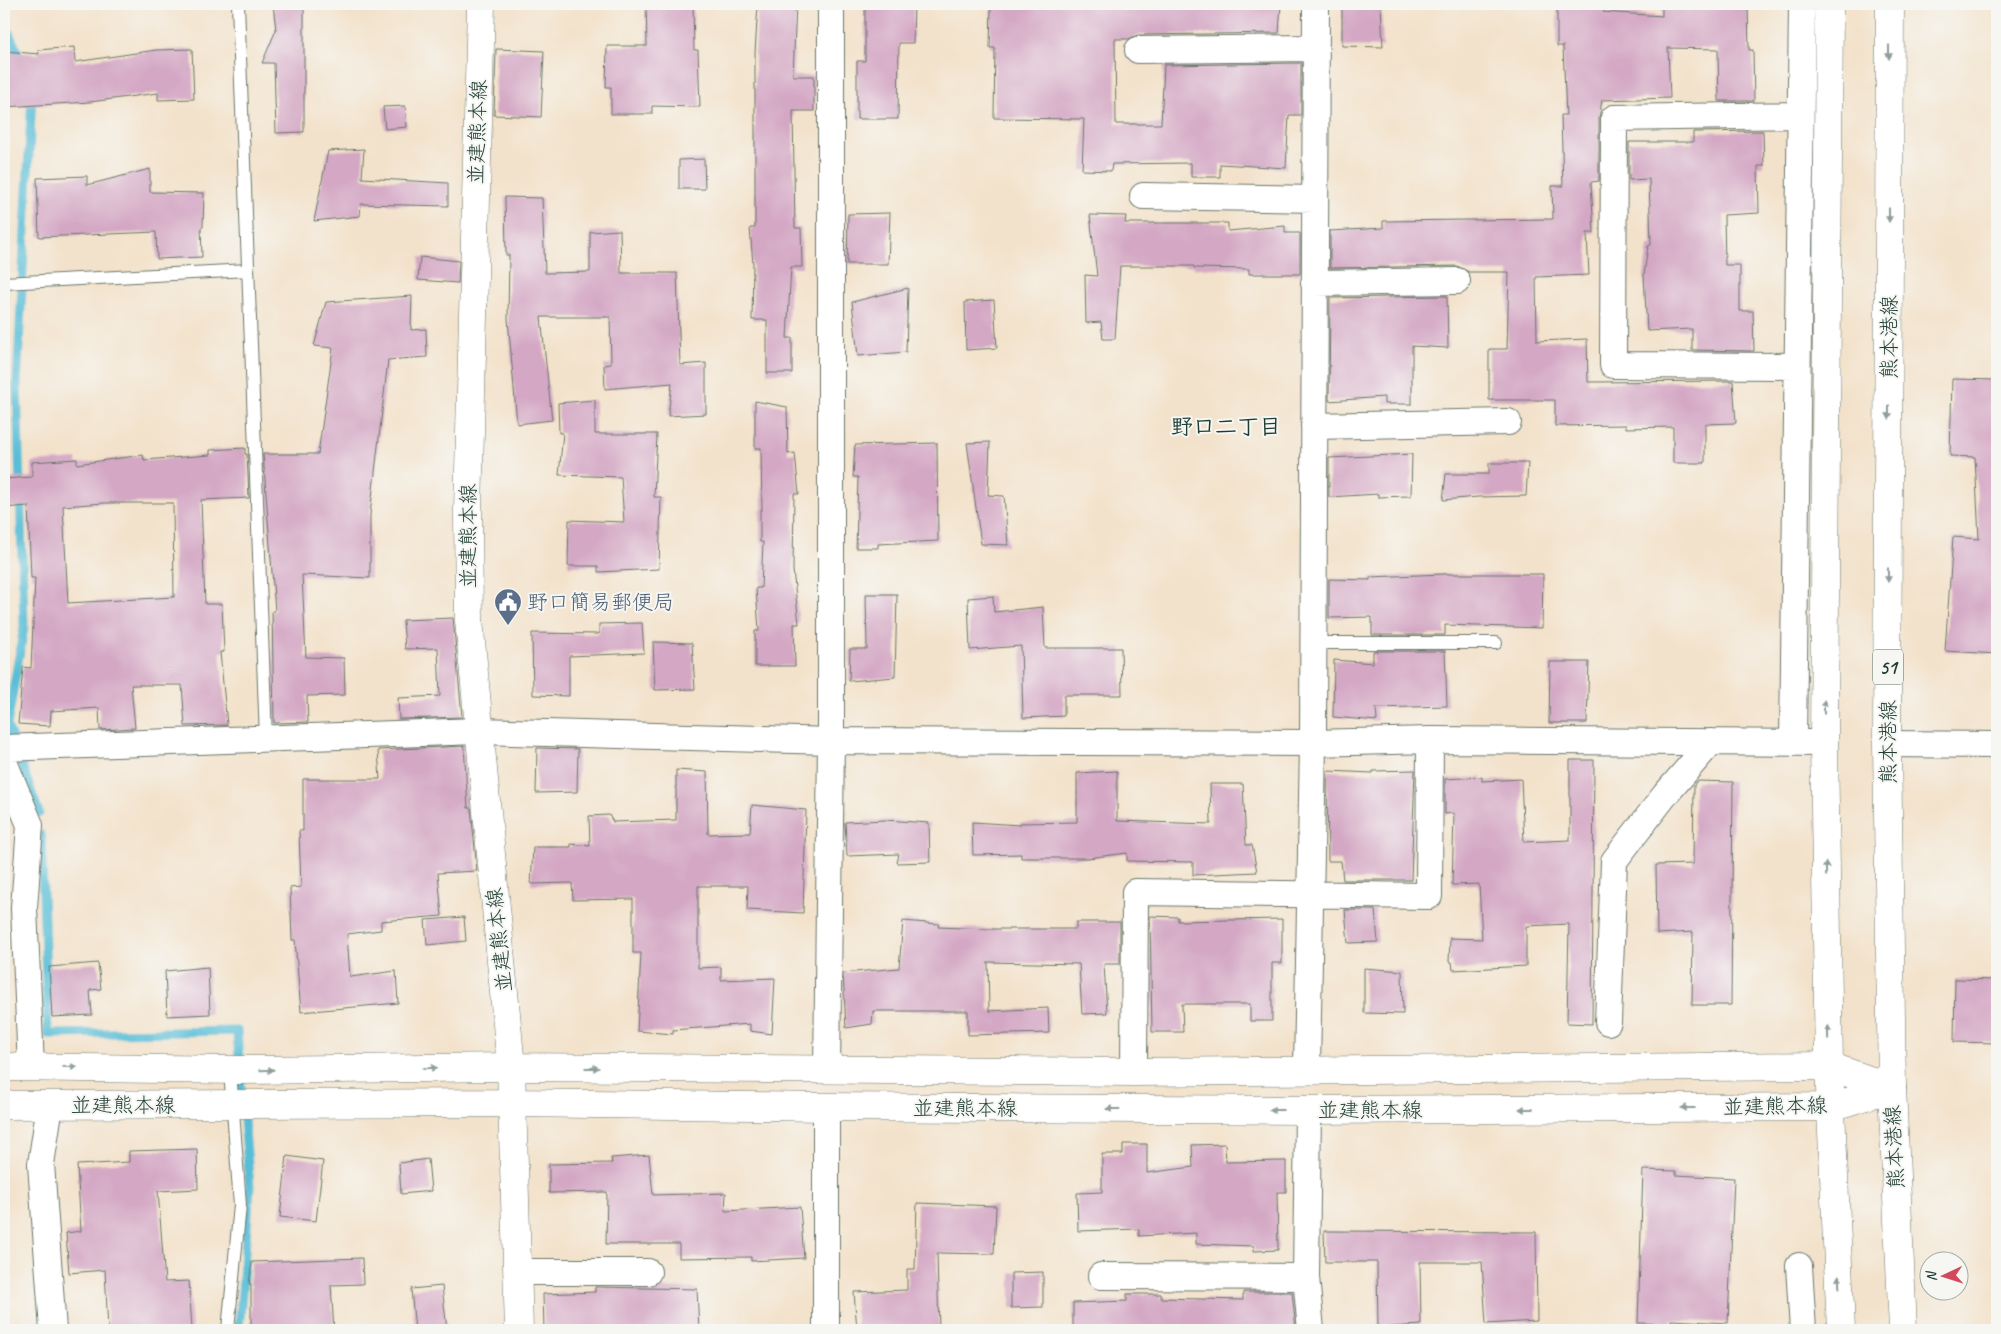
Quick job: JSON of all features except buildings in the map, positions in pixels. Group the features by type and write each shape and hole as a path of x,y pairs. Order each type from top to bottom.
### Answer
{"main road":[{"name":"並建熊本線","path":"481,4 468,510 469,620 511,1067 519,1330"},
{"path":"1828,4 1824,743 1829,1066 1841,1330"},
{"name":"熊本港線","path":"1890,4 1887,744 1892,1088 1904,1330"},
{"name":"並建熊本線","path":"4,1067 230,1070 511,1067 1134,1072 1307,1069 1829,1066 1892,1088"},
{"name":"並建熊本線","path":"4,1105 512,1103 826,1108 1308,1110 1831,1107 1892,1088"}],"street":[{"path":"827,1070 831,741 831,4"},
{"path":"1307,1069 1313,742 1316,4"},
{"path":"1793,743 1802,4"},
{"path":"1138,50 1315,48"},
{"path":"1797,366 1613,365 1614,118 1800,115"},
{"path":"1143,196 1314,199"},
{"path":"1314,283 1457,281"},
{"path":"1314,426 1508,422"},
{"path":"4,748 478,731 831,741 1313,742 1430,740 1824,743"},
{"path":"1134,1072 1135,892 1430,896 1430,740"},
{"path":"1608,1022 1614,861 1665,795 1711,742"},
{"path":"1887,744 1997,745"},
{"path":"4,762 30,825 24,908 31,1067"},
{"path":"50,1105 41,1164 54,1330"},
{"path":"826,1108 826,1330"},
{"path":"1308,1110 1306,1277 1311,1330"},
{"path":"1799,1266 1803,1330"},
{"path":"517,1272 648,1272"},
{"path":"1101,1276 1306,1277"}],"lane":[{"path":"238,4 266,738"},
{"path":"4,282 248,270"},
{"path":"1313,643 1496,643"},
{"path":"228,1330 240,1205 230,1070"}],"waterway":[{"path":"5,4 5,24 22,62"},
{"path":"32,96 17,383 24,627 7,725 39,813"},
{"path":"41,835 48,1034 237,1031 241,1087"},
{"path":"239,1330 250,1186 244,1120"}],"place":[{"name":"野口簡易郵便局","path":"508,626"}],"district":[{"name":"野口二丁目","path":"1226,426"}]}
